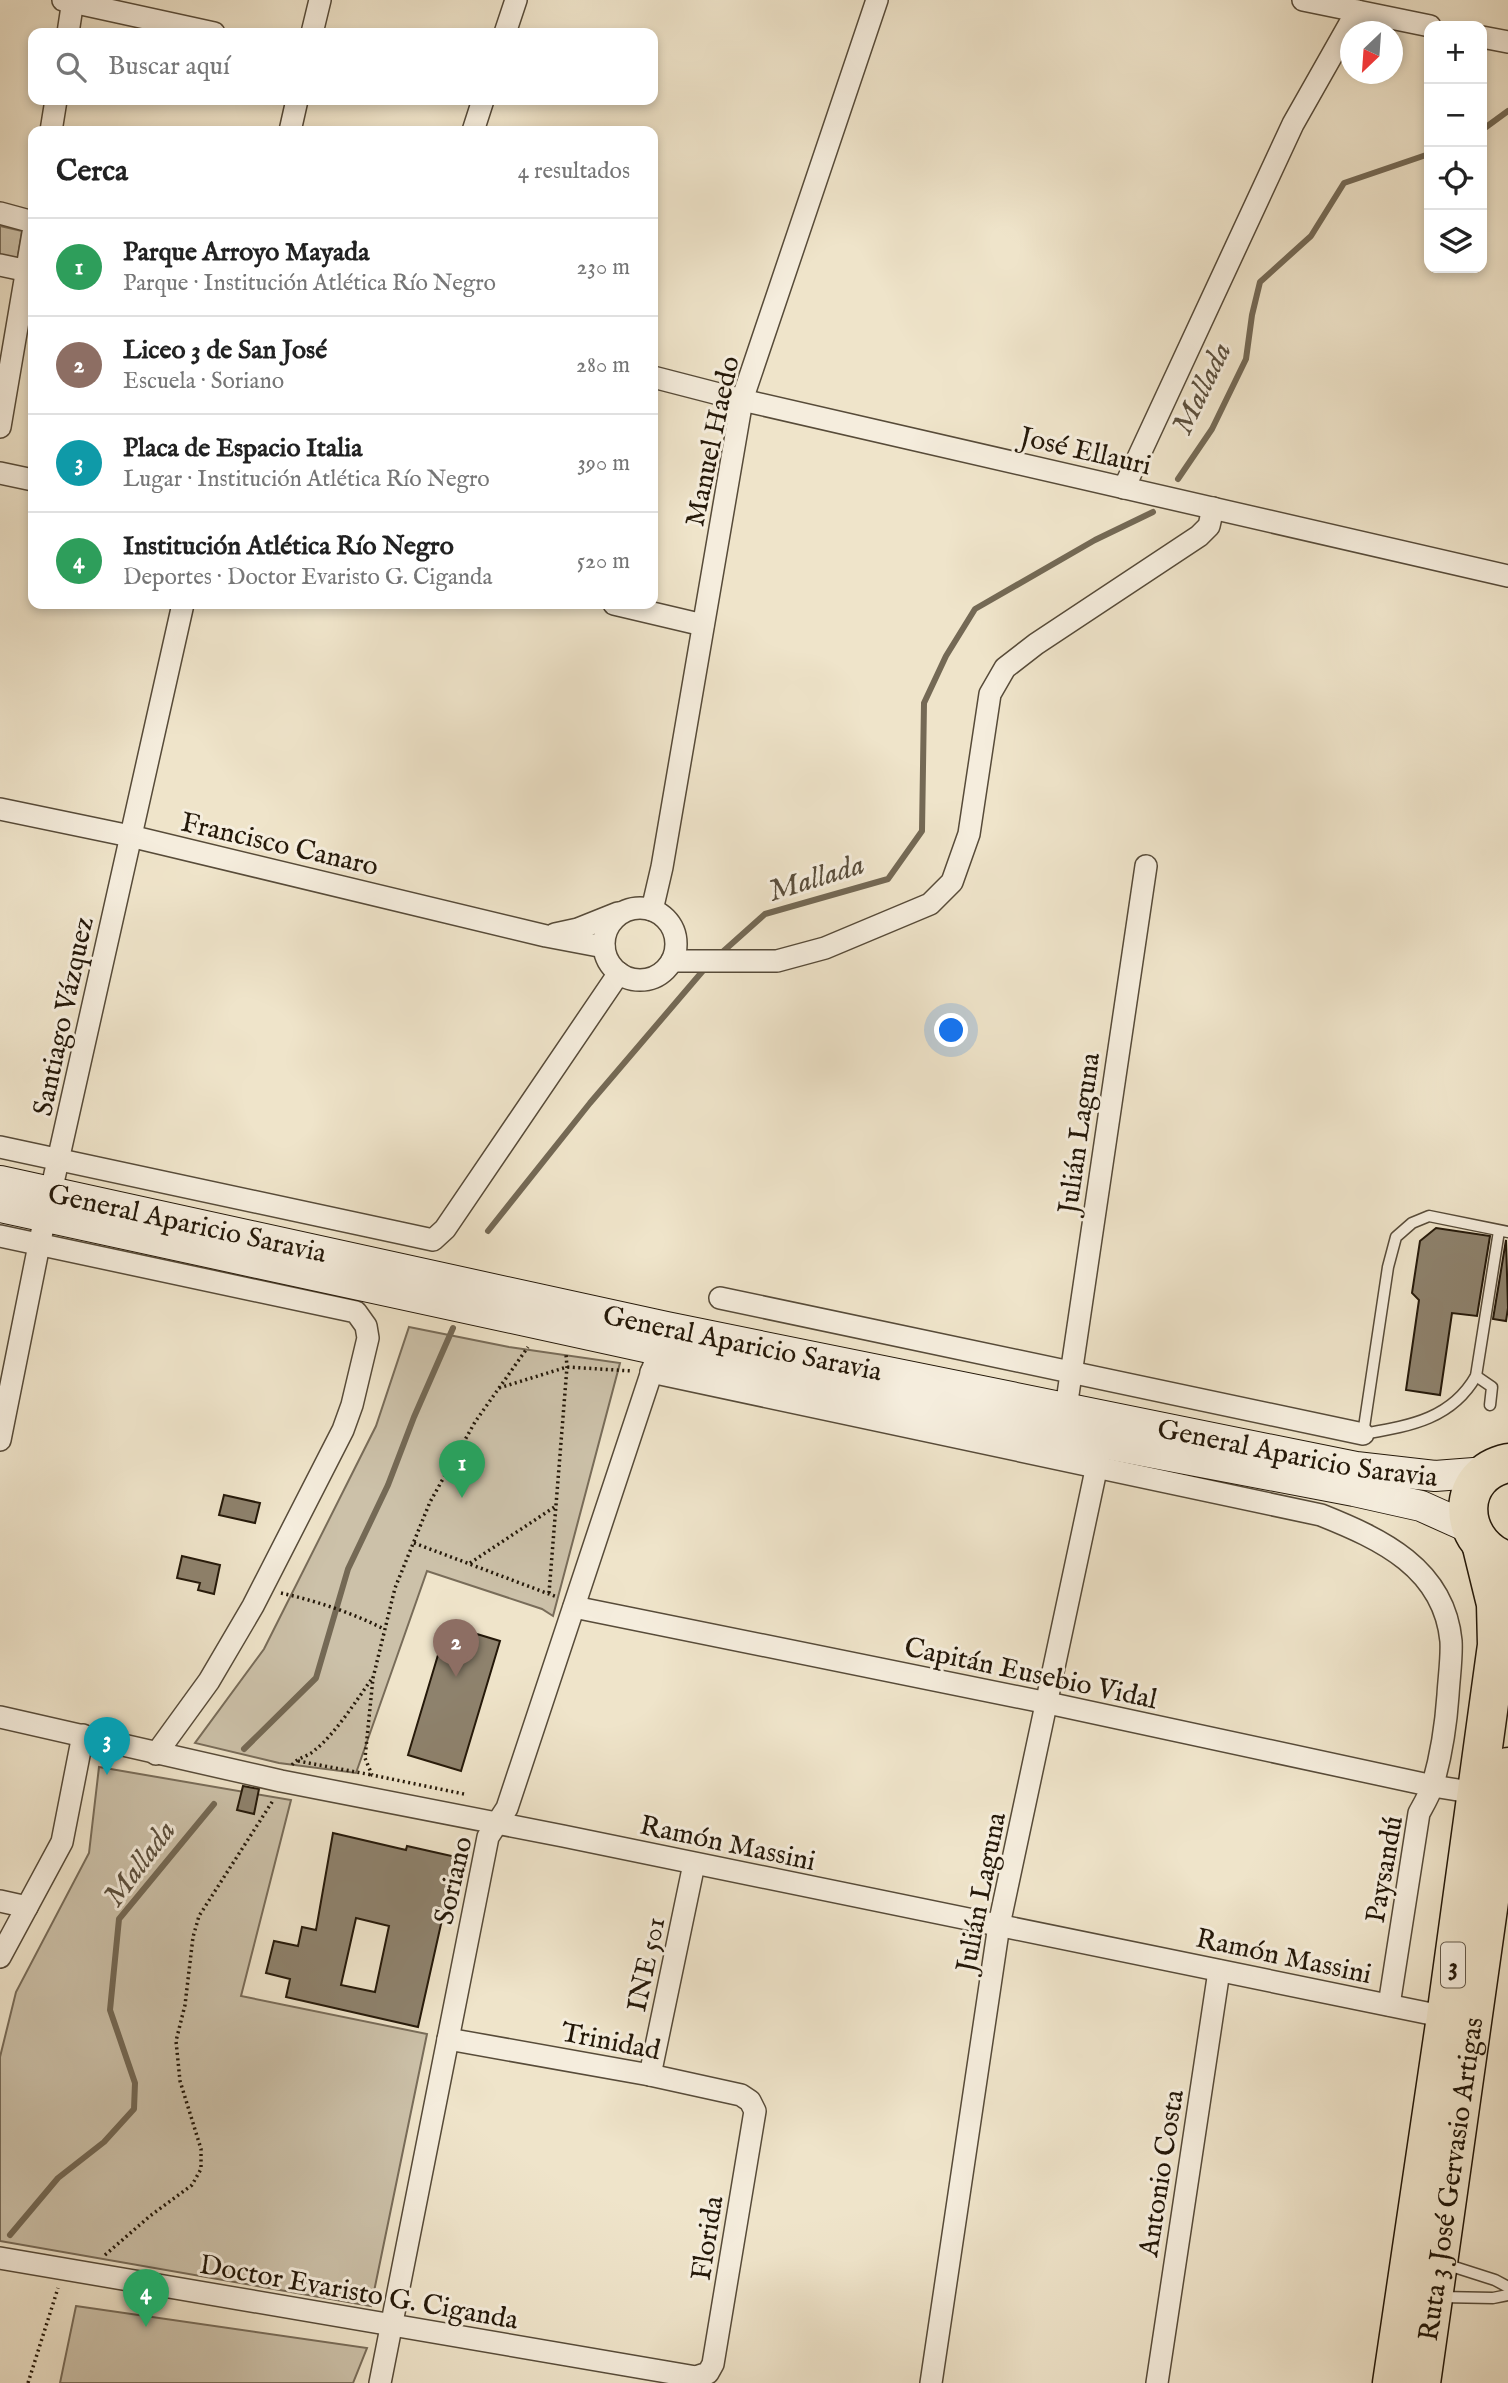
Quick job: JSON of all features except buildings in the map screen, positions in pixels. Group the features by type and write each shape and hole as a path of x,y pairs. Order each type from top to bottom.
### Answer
{"highway":[{"name":"3","path":"1392,2383 1497,1645 1496,1604 1487,1545 1467,1507 1474,1487 1502,1464"},
{"name":"Ruta 3 José Gervasio Artigas","path":"1421,2383 1508,1767"}],"main road":[{"name":"General Aparicio Saravia","path":"0,1181 46,1218"},
{"name":"General Aparicio Saravia","path":"0,1207 659,1350 1102,1442 1354,1490 1421,1506 1487,1545"},
{"name":"General Aparicio Saravia","path":"659,1350 1066,1408 1102,1442 1434,1476 1502,1464"}],"street":[{"path":"314,28 320,0"},
{"path":"507,28 516,0"},
{"name":"Manuel Haedo","path":"652,910 662,867 743,400 877,0"},
{"path":"1303,0 1358,6 1424,24"},
{"path":"68,28 70,1 192,28"},
{"path":"1124,488 1293,124 1358,6"},
{"path":"1487,38 1508,42"},
{"path":"52,126 55,105"},
{"path":"291,126 296,105"},
{"path":"475,126 481,105"},
{"path":"0,213 28,221"},
{"path":"0,265 28,271"},
{"path":"0,427 28,281"},
{"name":"José Ellauri","path":"658,378 1508,576"},
{"path":"0,473 28,479"},
{"path":"662,867 649,888 621,911 608,927 604,947 611,966 619,973 638,980 658,976 681,955 777,961 825,948 930,904 952,882 969,834 990,694 1005,668 1036,644 1199,536 1209,526 1213,508"},
{"name":"Santiago Vázquez","path":"0,1440 46,1218 182,609"},
{"path":"635,609 703,625"},
{"name":"Francisco Canaro","path":"0,809 131,836 547,936 604,947"},
{"name":"Julián Laguna","path":"1066,1408 1146,866"},
{"path":"547,936 578,929 621,911 642,908 652,910 669,922 681,955"},
{"name":"General Aparicio Saravia","path":"0,1147 433,1240 445,1229 619,973"},
{"name":"General Aparicio Saravia","path":"0,1237 46,1218 356,1312 366,1325 368,1338 352,1405 343,1430 262,1589"},
{"name":"General Aparicio Saravia","path":"720,1298 1363,1434"},
{"name":"Soriano","path":"380,2383 488,1837 507,1808 659,1350"},
{"name":"General Aparicio Saravia","path":"1102,1442 1354,1528 1385,1545 1417,1568 1437,1592 1451,1642 1446,1716 1433,1786"},
{"name":"Julián Laguna","path":"930,2383 999,1925 1102,1442"},
{"path":"156,1754 209,1681 262,1589"},
{"name":"Capitán Eusebio Vidal","path":"574,1607 1476,1793"},
{"name":"Ramón Massini","path":"0,1717 281,1782 496,1823 1446,2017"},
{"path":"0,1957 62,1842 83,1735"},
{"name":"Paysandú","path":"1390,2005 1419,1813 1433,1786"},
{"name":"INE 501","path":"650,2075 694,1864"},
{"path":"0,1901 27,1907"},
{"name":"Antonio Costa","path":"1157,2383 1219,1971"},
{"name":"Trinidad","path":"448,2039 650,2075 741,2095 750,2101 755,2111"},
{"name":"Florida","path":"708,2373 713,2364 755,2111"},
{"name":"Doctor Evaristo G. Ciganda","path":"0,2258 696,2376 708,2373"}],"lane":[{"path":"1429,1216 1504,1231 1476,1376 1469,1388 1443,1413 1408,1427 1363,1434 1388,1267 1396,1237 1412,1223 1429,1216"},
{"path":"1476,1376 1492,1387 1490,1405"},
{"path":"1437,2279 1495,2280 1508,2287"},
{"path":"1437,2279 1493,2298 1508,2295"}],"path":[{"path":"372,1775 365,1758 373,1678 395,1588 430,1502 475,1422 525,1348 534,1343"},
{"path":"550,1593 568,1367 565,1345"},
{"path":"497,1389 568,1367 659,1350"},
{"path":"470,1563 556,1506"},
{"path":"413,1543 550,1593 574,1607"},
{"path":"262,1589 324,1604 383,1629"},
{"path":"28,2383 74,2271 192,2185 201,2169 201,2149 180,2081 176,2041 185,2005 193,1937 199,1916 296,1760 315,1751 373,1678"},
{"path":"296,1760 471,1796"}],"shaded area":[{"path":"0,226 22,231 17,261 0,258"},
{"path":"409,1327 509,1347 620,1363 553,1616 542,1609 427,1571 356,1773 279,1763 195,1743 264,1649 376,1426"},
{"path":"99,1767 291,1800 241,1996 427,2034 371,2306 0,2241 0,2057 16,1992 89,1853"},
{"path":"76,2306 367,2348 353,2383 60,2383"}],"waterway":[{"name":"Mallada","path":"1487,126 1508,111"},
{"name":"Mallada","path":"1178,479 1212,429 1246,359 1260,282 1311,236 1344,183 1424,156"},
{"name":"Mallada","path":"718,956 765,914 888,879 922,831 924,703 946,656 975,609 1095,540 1153,512"},
{"name":"Mallada","path":"488,1231 590,1103 707,966"},
{"name":"Mallada","path":"244,1749 316,1678 348,1569 388,1485 453,1328"},
{"name":"Mallada","path":"10,2235 58,2178 104,2142 134,2109 135,2083 110,2010 119,1919 214,1804"}],"place":[{"name":"Parque Arroyo Mayada","path":"462,1498"},
{"name":"Liceo 3 de San José","path":"456,1677"},
{"name":"Placa de Espacio Italia","path":"107,1775"},
{"name":"Institución Atlética Río Negro","path":"146,2327"}]}
